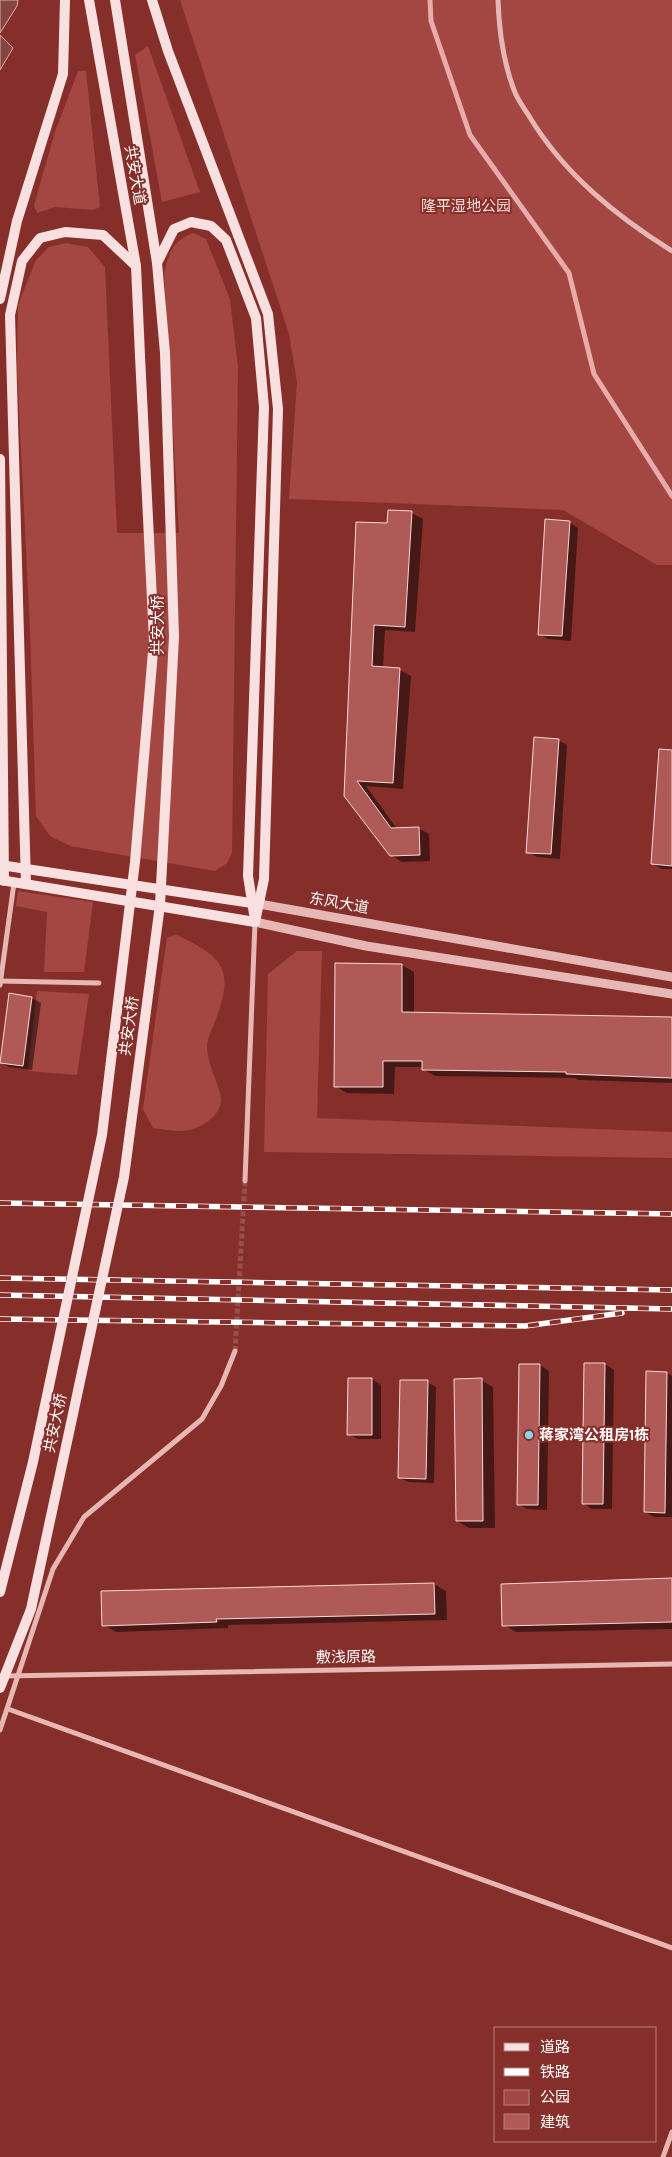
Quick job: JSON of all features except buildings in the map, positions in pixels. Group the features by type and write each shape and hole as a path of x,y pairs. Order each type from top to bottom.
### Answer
{"main road":[{"path":"0,299 17,221 63,74 65,0"},
{"name":"共安大道","path":"89,0 136,266 140,356"},
{"name":"共安大桥","path":"0,1688 30,1609 124,1177 160,905 174,637 165,353 157,263 115,0"},
{"path":"152,0 168,51 268,314 278,408 264,880 255,904"},
{"path":"0,459 2,865 6,881 255,922 255,904 248,876 264,407 256,318 226,240 211,226 191,222 174,230 157,263"},
{"path":"26,884 10,315 22,261 40,238 65,232 103,235 136,266"},
{"name":"共安大桥","path":"0,1592 33,1462 102,1136 136,862 154,640 140,356"},
{"name":"东风大道","path":"2,865 255,904"}],"street":[{"path":"498,0 500,35 514,91 540,134 590,191 635,227 672,252"},
{"path":"0,985 6,881"},
{"name":"东风大道","path":"255,904 672,978"},
{"path":"245,1181 255,922 366,946 672,994"},
{"path":"0,981 99,983"},
{"path":"0,1730 20,1676 53,1569 84,1516 202,1418 221,1386 235,1351"},
{"name":"敷浅原路","path":"0,1676 672,1664"},
{"path":"8,1709 672,1948"},
{"path":"664,2157 672,2132"}],"green space":[{"name":"隆平湿地公园","path":"180,0 672,0 672,565 657,565 563,510 289,499 297,382 289,334"},
{"path":"148,46 200,192 162,202 135,55"},
{"path":"78,71 86,71 100,207 93,210 55,207 37,213 34,205 55,132"},
{"path":"193,233 206,239 230,299 238,368 232,853 227,863 215,871 70,846 50,836 36,816 30,631 17,369 18,305 36,260 49,247 66,243 88,247 105,267 117,533 179,533 164,273 172,248 180,240"},
{"path":"18,891 93,902 84,972 44,972 47,912 16,906"},
{"path":"177,935 192,942 213,957 220,965 224,974 222,999 207,1045 207,1052 221,1097 220,1105 215,1115 206,1123 185,1131 153,1128 143,1109 167,937"},
{"path":"297,951 322,951 317,1118 672,1132 672,1158 264,1152 268,974"},
{"path":"37,991 89,994 77,1075 28,1071"}],"shaded area":[{"path":"0,0 18,0 17,6 0,33"},
{"path":"0,35 13,48 0,70"}],"waterway":[{"path":"430,0 431,21 470,135 569,273 594,374 672,496"}],"tunnel":[{"path":"235,1351 245,1181"}],"railway":[{"path":"0,1203 672,1214"},
{"path":"0,1278 672,1290"},
{"path":"0,1295 672,1309"},
{"path":"0,1319 525,1326 622,1313"}],"place":[{"name":"蒋家湾公租房1栋","path":"529,1435"}]}
